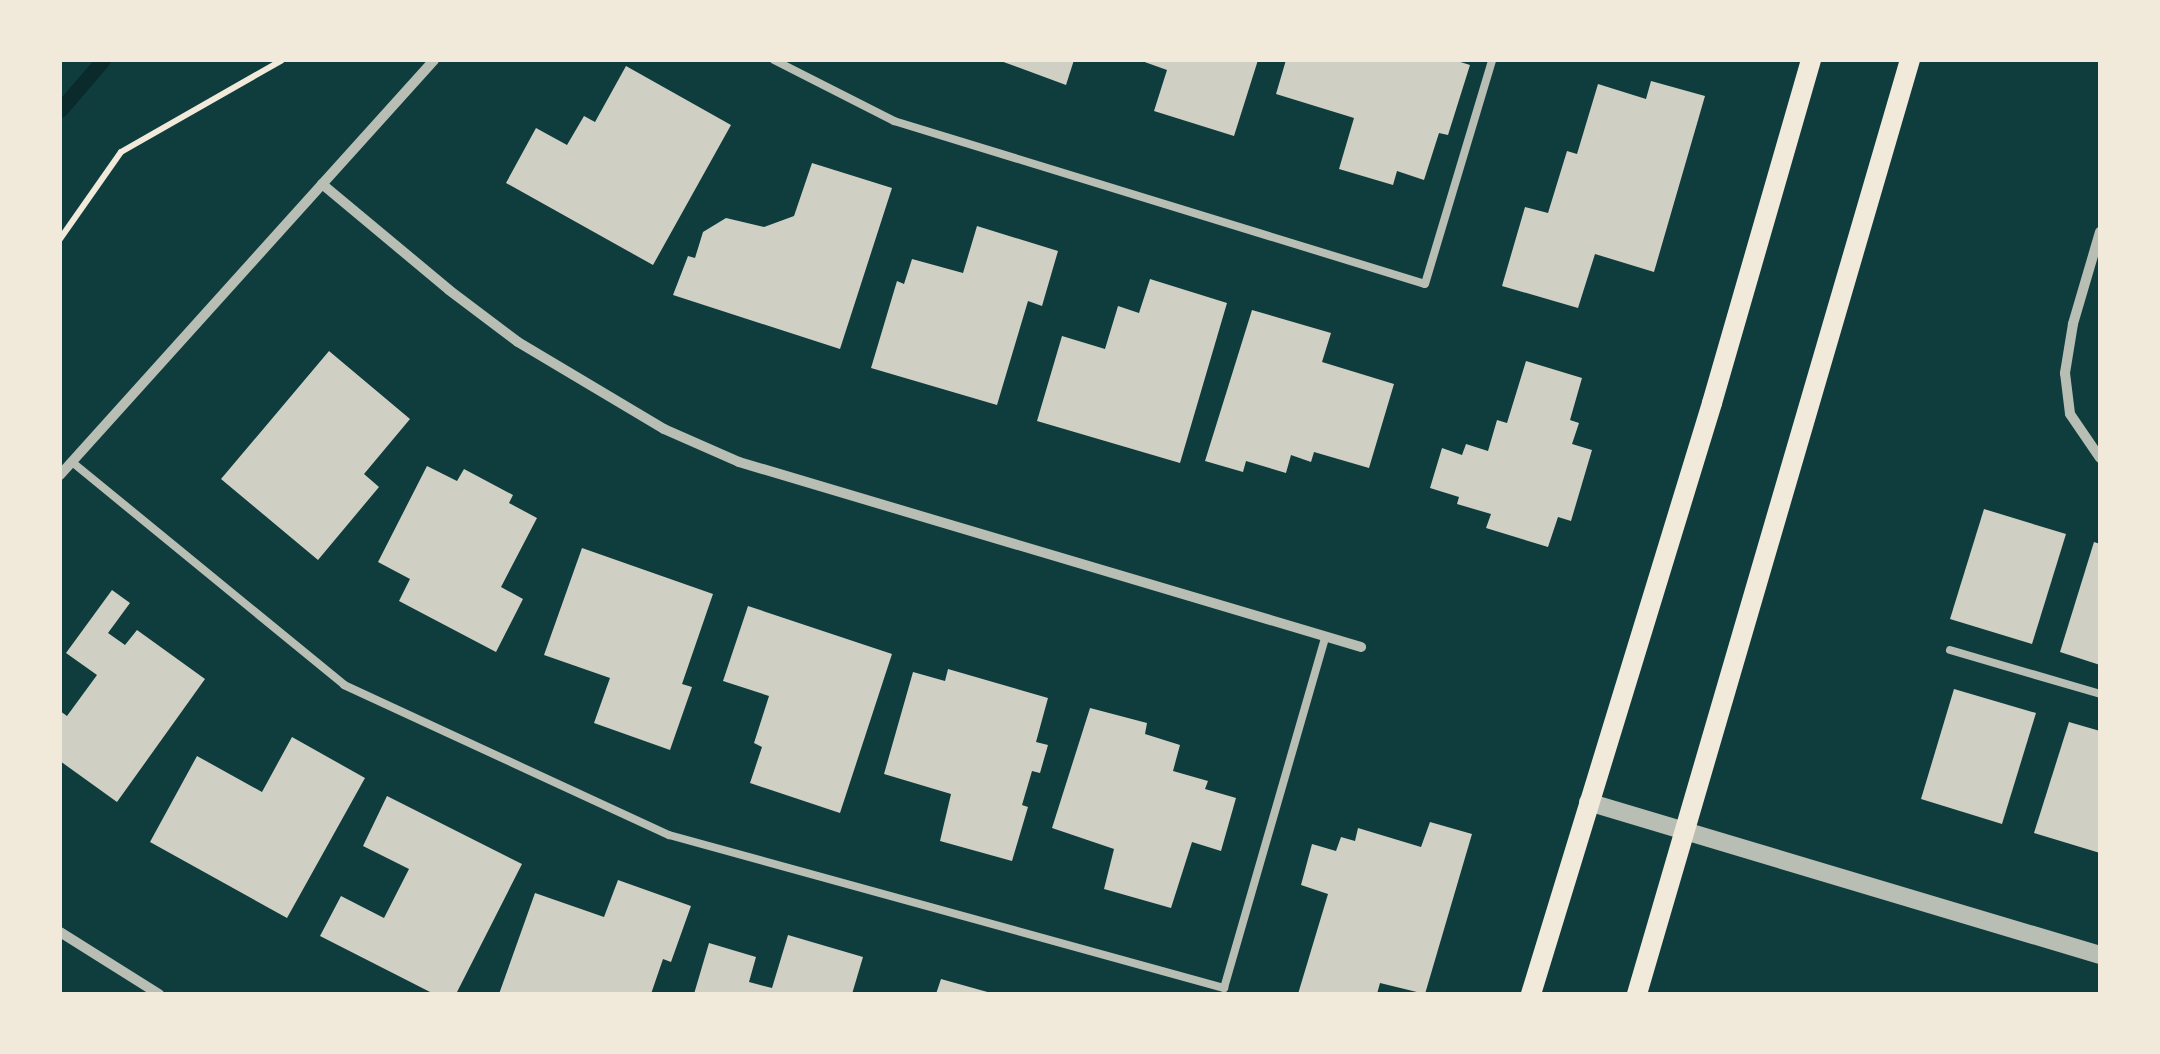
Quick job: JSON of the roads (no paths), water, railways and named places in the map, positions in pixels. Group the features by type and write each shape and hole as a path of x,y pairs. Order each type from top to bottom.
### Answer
{"main road":[{"path":"1531,994 1712,403 1811,60"},
{"path":"1637,994 1910,60"}],"street":[{"path":"60,475 434,60"},
{"path":"322,184 518,342 664,429 739,462 1362,647"},
{"path":"2100,232 2072,324 2065,373 2070,414 2100,458"},
{"path":"1588,802 2100,954"},
{"path":"60,932 159,994"}],"lane":[{"path":"774,60 894,121 1426,284 1492,60"},
{"path":"72,462 344,685 651,827 1224,988 1325,637"},
{"path":"1950,650 2100,694"}],"waterway":[{"path":"60,110 103,60"}]}
